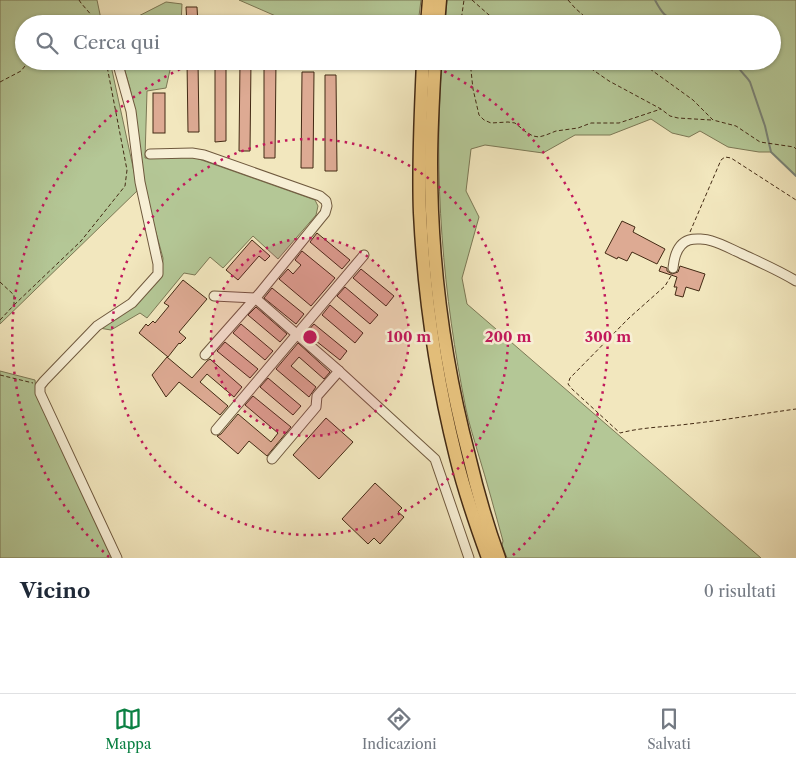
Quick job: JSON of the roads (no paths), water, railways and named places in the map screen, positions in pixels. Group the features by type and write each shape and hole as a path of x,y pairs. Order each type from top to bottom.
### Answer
{"highway":[{"path":"427,15 429,0"},
{"path":"439,15 440,0"},
{"path":"423,70 420,193 428,309 445,410 483,558"},
{"path":"435,70 431,164 432,212 439,306 465,441 479,496 499,558"},
{"path":"465,441 479,476 505,558"},
{"path":"470,506 488,558"}],"street":[{"path":"117,558 42,400 40,386 97,326 132,303 158,274 158,264 140,182 131,111 120,70"},
{"path":"150,154 192,153 204,155 320,196 326,201 325,213 205,355"},
{"path":"673,268 674,258 678,249 688,240 710,240 762,263 796,281"},
{"path":"216,430 364,255"},
{"path":"214,296 255,298 339,371 435,460 468,558"},
{"path":"272,459 316,407 317,396 339,371"}],"waterway":[{"path":"655,0 666,15"},
{"path":"740,70 750,82 765,126 771,152 796,176"}]}
